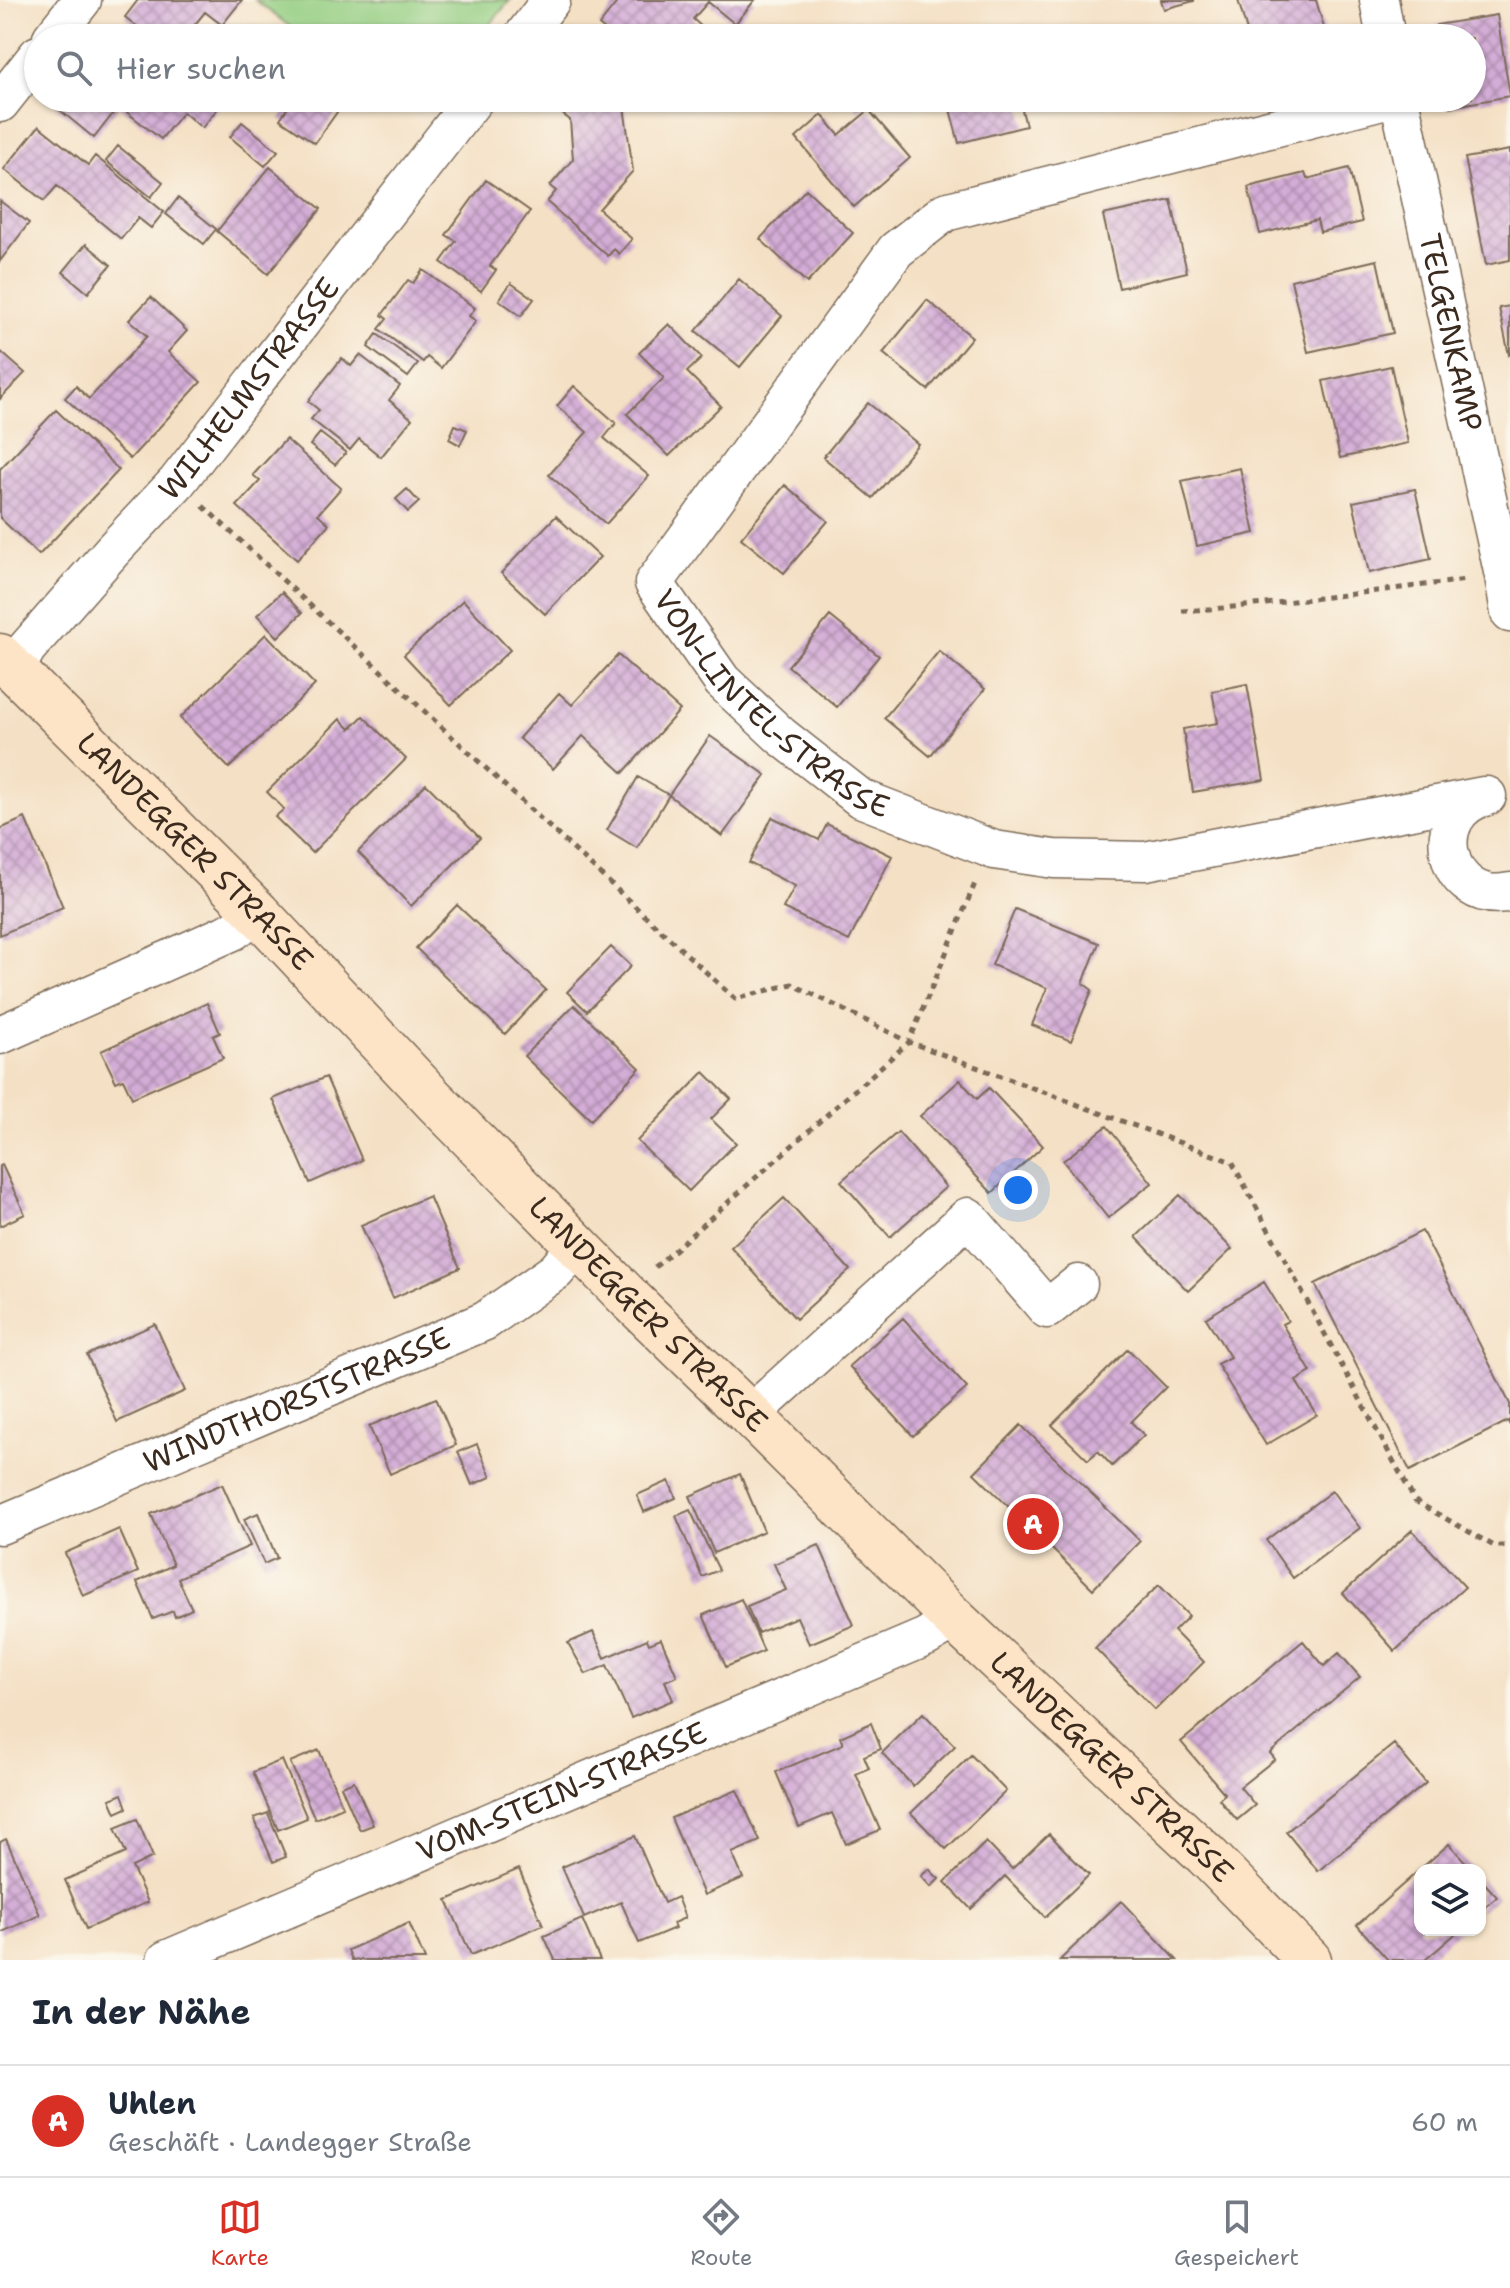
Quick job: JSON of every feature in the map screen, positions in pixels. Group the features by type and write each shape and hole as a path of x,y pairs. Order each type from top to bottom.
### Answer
{"main road":[{"name":"LANDEGGER STRASSE","path":"7,664 258,913 434,1100 629,1298 955,1620 1206,1855 1309,1960"}],"street":[{"path":"63,24 82,0"},
{"path":"533,24 551,0"},
{"path":"1379,0 1383,24"},
{"path":"0,103 24,73"},
{"name":"WILHELMSTRASSE","path":"7,664 27,648 177,482 464,112"},
{"name":"VON-LINTEL-STRASSE","path":"1335,112 945,212 896,250 654,583 722,681 781,736 860,798 994,850 1054,859 1145,861 1497,796"},
{"name":"TELGENKAMP","path":"1402,112 1507,594"},
{"name":"VON-LINTEL-STRASSE","path":"1497,796 1469,803 1457,815 1450,830 1448,846 1451,863 1460,877 1473,887 1488,893 1510,892"},
{"path":"0,1035 233,931 258,913"},
{"path":"750,1415 968,1217 1047,1309 1078,1284"},
{"name":"WINDTHORSTSTRASSE","path":"0,1525 485,1321 556,1271 577,1246"},
{"name":"VOM-STEIN-STRASSE","path":"166,1960 926,1637 955,1620"}],"path":[{"path":"177,482 735,999 792,984 909,1042 1232,1162 1415,1501 1494,1546 1510,1546"},
{"path":"1182,611 1248,607 1332,595 1507,594"},
{"path":"629,1298 644,1276 909,1042 977,879 994,850"}],"green space":[{"path":"255,0 510,0 490,24 287,24"}],"building":[{"path":"138,0 242,0 223,24 205,12 195,24 134,24 125,17"},
{"path":"619,0 755,0 735,24 708,2 693,19 699,24 600,24"},
{"path":"1161,0 1194,0 1194,1 1164,9"},
{"path":"1238,0 1316,0 1323,24 1245,24"},
{"path":"1497,15 1510,96 1486,100 1486,24 1442,24"},
{"path":"62,112 114,112 94,138"},
{"path":"127,112 183,112 161,139"},
{"path":"183,112 215,112 202,128"},
{"path":"285,112 337,112 315,143 280,119"},
{"path":"560,112 625,112 633,171 599,209 632,239 619,254 614,249 608,256 547,202 556,191 550,186 573,159 570,120"},
{"path":"867,112 871,112 910,158 854,207 796,138 822,115 839,135"},
{"path":"951,112 1022,112 1026,126 959,143"},
{"path":"242,122 278,151 265,166 230,137"},
{"path":"39,126 88,165 95,156 164,212 151,228 138,218 121,239 57,186 44,201 4,169"},
{"path":"118,146 163,182 151,197 106,161"},
{"path":"1510,150 1510,260 1486,265 1465,158"},
{"path":"270,167 321,209 268,274 217,231"},
{"path":"1349,168 1362,222 1320,232 1317,220 1260,234 1248,187 1305,173 1307,179"},
{"path":"486,180 530,211 490,266 496,270 481,291 441,262 456,241 446,235"},
{"path":"806,189 853,233 807,283 760,239"},
{"path":"178,198 216,229 204,244 166,214"},
{"path":"1171,200 1187,272 1119,288 1103,215"},
{"path":"0,201 29,223 0,261"},
{"path":"86,244 111,265 88,293 63,272"},
{"path":"1377,260 1393,333 1308,352 1291,280"},
{"path":"423,270 475,308 469,316 476,321 441,368 427,357 423,362 379,329 387,319 382,315 408,280 413,283"},
{"path":"739,279 782,316 740,367 696,331"},
{"path":"511,283 534,299 521,316 499,300"},
{"path":"151,297 187,331 168,352 201,382 130,459 65,398 76,386 89,399 147,336 129,320"},
{"path":"927,300 972,337 928,390 883,353"},
{"path":"1510,306 1510,354 1509,355 1499,308"},
{"path":"669,324 702,358 687,372 721,406 669,456 627,414 664,378 639,353"},
{"path":"377,334 418,364 408,377 368,347"},
{"path":"0,351 25,373 0,399"},
{"path":"360,355 400,386 389,400 412,419 381,457 359,439 350,450 311,419 319,410 308,401 342,358 351,366"},
{"path":"1391,366 1408,443 1340,458 1323,381"},
{"path":"574,386 616,423 604,438 649,476 606,524 549,475 587,432 557,406"},
{"path":"868,403 918,444 873,498 823,457"},
{"path":"56,410 119,470 39,555 0,518 0,469"},
{"path":"455,425 467,430 460,445 449,439"},
{"path":"320,433 346,453 335,465 310,445"},
{"path":"286,439 341,488 318,514 329,524 297,560 237,506 260,481 253,475"},
{"path":"1240,468 1255,533 1197,546 1182,481"},
{"path":"785,485 828,521 784,573 741,538"},
{"path":"407,489 419,502 408,512 396,499"},
{"path":"1415,489 1431,559 1369,573 1353,502"},
{"path":"556,516 600,557 545,614 501,573"},
{"path":"282,592 302,613 278,637 257,615"},
{"path":"463,600 510,650 451,705 404,655"},
{"path":"830,616 879,656 837,707 788,666"},
{"path":"266,634 315,685 229,768 180,718"},
{"path":"939,651 985,689 930,756 884,718"},
{"path":"618,655 680,710 623,773 583,736 553,769 519,738 559,693 572,705"},
{"path":"1247,684 1264,780 1193,792 1183,729 1218,723 1212,691"},
{"path":"363,716 406,759 312,853 275,817 284,809 267,792 340,719 350,729"},
{"path":"710,736 766,775 722,836 669,795"},
{"path":"638,777 669,795 637,848 607,830"},
{"path":"426,784 480,838 411,906 358,852"},
{"path":"772,817 819,840 827,824 892,856 849,941 783,908 795,886 749,863"},
{"path":"25,818 63,907 0,935 0,829"},
{"path":"457,905 546,990 505,1034 416,948"},
{"path":"1015,909 1099,943 1083,983 1092,990 1071,1041 1032,1025 1047,988 992,965"},
{"path":"611,947 631,966 587,1011 567,992"},
{"path":"207,1003 220,1033 213,1036 223,1058 132,1098 123,1079 116,1082 101,1051"},
{"path":"574,1005 640,1068 591,1120 524,1056"},
{"path":"704,1072 731,1099 711,1119 736,1143 689,1191 637,1141"},
{"path":"326,1077 362,1160 310,1183 273,1099"},
{"path":"960,1080 977,1099 989,1088 1043,1146 992,1193 920,1116"},
{"path":"1107,1126 1152,1183 1108,1218 1063,1161"},
{"path":"898,1132 946,1187 890,1237 841,1181"},
{"path":"0,1166 25,1214 0,1226"},
{"path":"1180,1195 1232,1249 1188,1291 1136,1237"},
{"path":"429,1196 460,1268 393,1298 361,1225"},
{"path":"784,1198 850,1270 796,1319 731,1247"},
{"path":"1422,1231 1510,1404 1510,1426 1508,1421 1410,1471 1315,1284"},
{"path":"1264,1282 1288,1321 1282,1324 1311,1372 1296,1381 1317,1415 1266,1445 1217,1364 1230,1357 1206,1318"},
{"path":"903,1318 967,1388 913,1436 849,1366"},
{"path":"155,1324 185,1391 117,1422 87,1355"},
{"path":"1128,1349 1166,1387 1131,1422 1144,1435 1112,1466 1098,1451 1088,1460 1052,1425"},
{"path":"436,1398 456,1445 390,1474 369,1426"},
{"path":"1021,1425 1140,1541 1093,1589 974,1473"},
{"path":"477,1444 491,1477 472,1485 458,1452"},
{"path":"740,1474 764,1531 714,1553 690,1496"},
{"path":"669,1481 676,1498 644,1512 637,1495"},
{"path":"222,1484 250,1546 178,1578 192,1609 175,1617 173,1611 153,1619 137,1582 173,1565 151,1514"},
{"path":"1332,1491 1360,1528 1293,1578 1266,1540"},
{"path":"690,1510 719,1570 702,1577 676,1516"},
{"path":"258,1513 277,1558 264,1564 244,1519"},
{"path":"119,1529 138,1572 83,1596 65,1553"},
{"path":"1412,1530 1465,1587 1395,1651 1343,1593"},
{"path":"819,1545 854,1625 809,1644 797,1617 758,1633 747,1606 786,1590 774,1564"},
{"path":"1159,1585 1189,1616 1174,1631 1204,1662 1155,1710 1095,1648"},
{"path":"741,1599 764,1651 726,1667 703,1615"},
{"path":"593,1632 605,1658 647,1639 649,1644 661,1639 677,1676 665,1681 673,1700 631,1718 607,1665 586,1674 568,1643"},
{"path":"1303,1641 1324,1666 1339,1653 1360,1677 1270,1753 1275,1759 1240,1787 1255,1805 1237,1820 1219,1799 1225,1794 1181,1742"},
{"path":"923,1713 955,1746 913,1786 882,1753"},
{"path":"871,1723 881,1749 864,1756 869,1768 856,1774 880,1830 846,1844 832,1813 799,1827 776,1772 843,1744 840,1737"},
{"path":"1394,1744 1426,1783 1318,1871 1286,1832"},
{"path":"319,1750 343,1807 315,1819 290,1762"},
{"path":"971,1755 1006,1791 946,1849 911,1813"},
{"path":"282,1760 307,1818 278,1830 253,1772"},
{"path":"354,1781 373,1825 360,1830 341,1786"},
{"path":"737,1790 760,1841 732,1853 743,1878 704,1895 671,1818"},
{"path":"122,1794 127,1808 116,1813 110,1799"},
{"path":"268,1813 286,1857 273,1862 254,1818"},
{"path":"137,1819 153,1857 132,1867 148,1902 86,1929 65,1880 126,1853 115,1828"},
{"path":"1049,1834 1089,1875 1045,1917 1005,1876 971,1909 945,1882 986,1842 1012,1869"},
{"path":"635,1836 664,1903 677,1897 685,1918 673,1923 675,1928 639,1943 621,1902 584,1918 562,1867"},
{"path":"6,1839 40,1915 0,1933 0,1842"},
{"path":"1449,1844 1467,1864 1426,1864"},
{"path":"519,1869 543,1925 471,1955 447,1900"},
{"path":"929,1869 939,1879 931,1887 921,1876"},
{"path":"1414,1875 1414,1936 1453,1936 1425,1960 1388,1960 1357,1925"},
{"path":"1486,1885 1497,1897 1486,1907"},
{"path":"1121,1901 1177,1960 1060,1960"},
{"path":"582,1919 600,1960 555,1960 544,1936"},
{"path":"409,1923 425,1960 352,1960 348,1950"}],"place":[{"name":"Uhlen","path":"1033,1524"}]}
